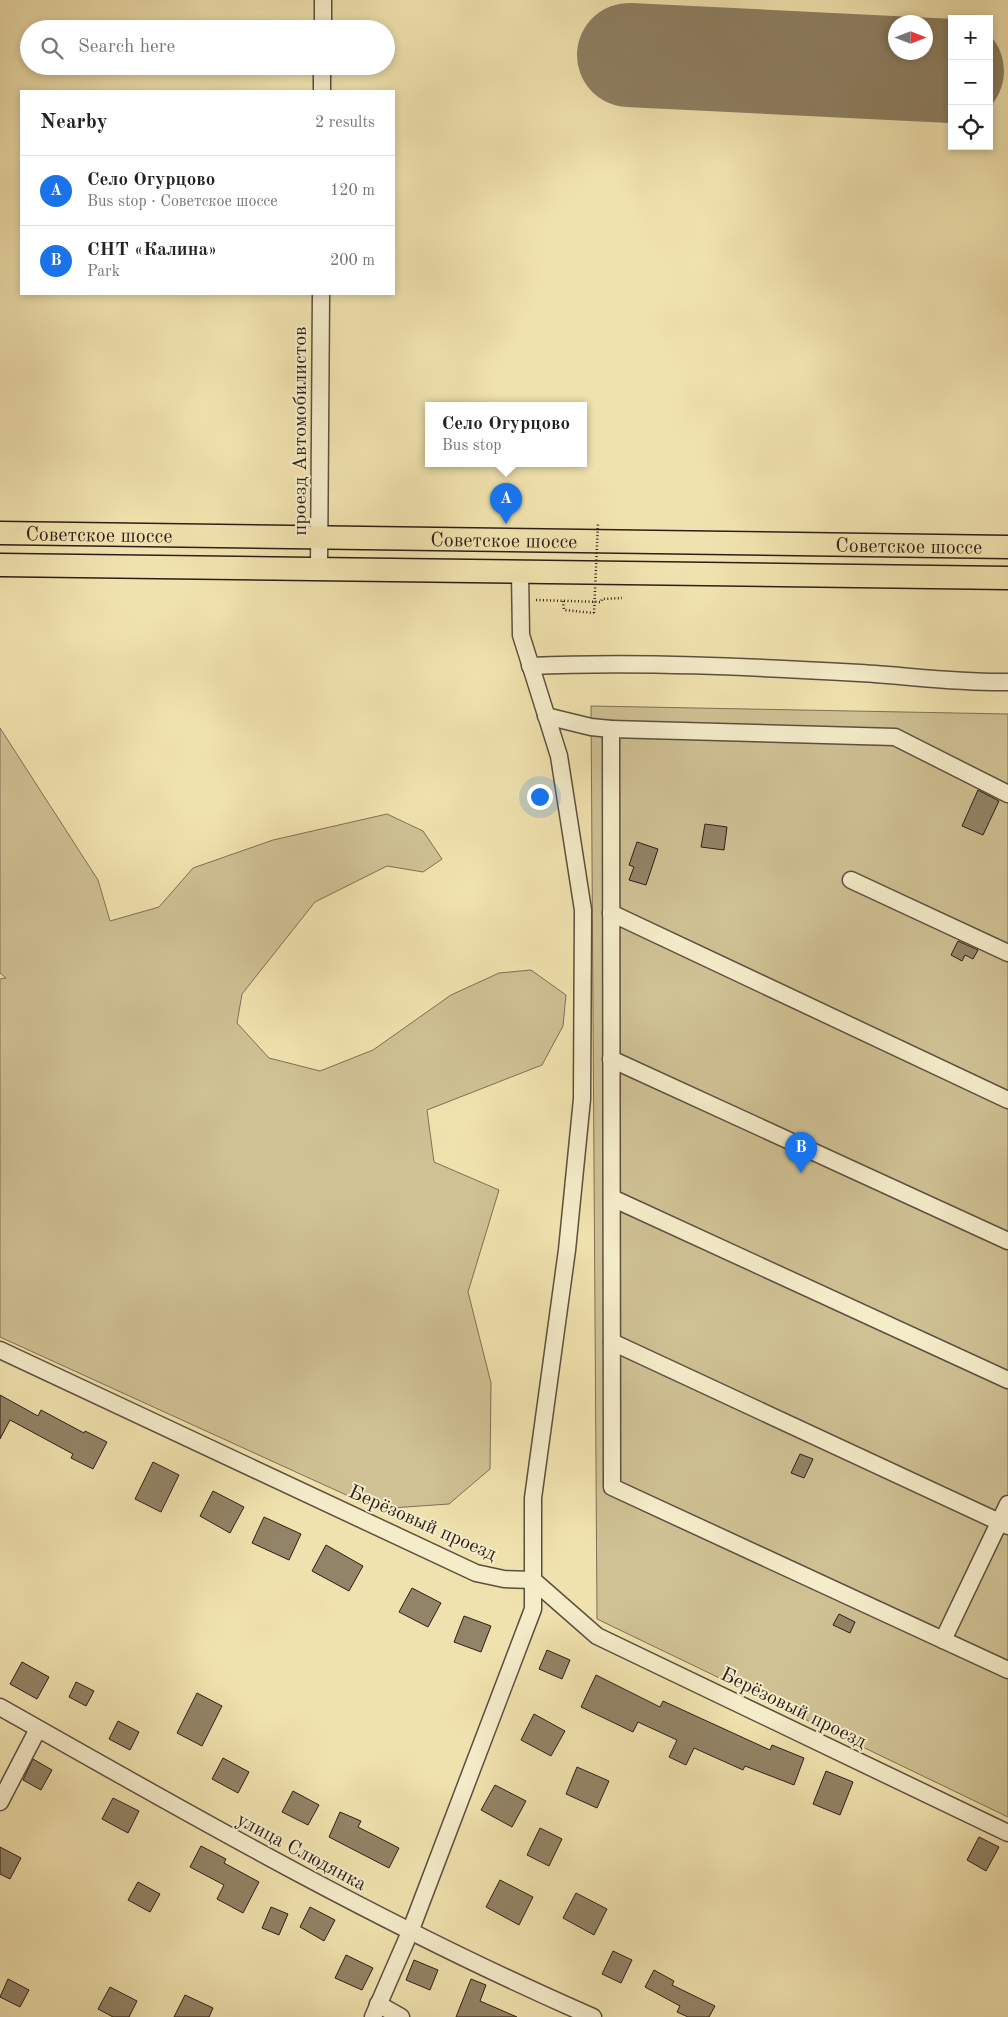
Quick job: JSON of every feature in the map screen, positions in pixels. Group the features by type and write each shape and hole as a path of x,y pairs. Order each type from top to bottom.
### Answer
{"highway":[{"name":"Советское шоссе","path":"0,533 1008,547"},
{"name":"Советское шоссе","path":"0,565 1008,578"}],"street":[{"path":"323,0 323,20"},
{"path":"322,75 322,90"},
{"name":"проезд Автомобилистов","path":"319,568 321,295"},
{"path":"402,2017 376,2010 410,1932 533,1609 533,1498 567,1250 582,1099 583,910 558,756 521,635 520,572"},
{"path":"530,666 608,663 699,665 862,673 963,683 1008,682"},
{"path":"546,716 591,727 611,729 895,737 1008,794"},
{"path":"611,729 612,1487 1008,1670"},
{"path":"851,880 1008,953"},
{"path":"611,913 1008,1100"},
{"path":"611,1059 1008,1241"},
{"path":"612,1198 1008,1380"},
{"path":"612,1342 1004,1525"},
{"name":"Берёзовый проезд","path":"0,1350 476,1573 504,1579 533,1580 597,1636 1008,1833"},
{"path":"943,1640 1004,1525 1008,1504"},
{"name":"улица Слюдянка","path":"0,1707 227,1836 410,1932 593,2017"},
{"path":"0,1802 38,1729"}],"path":[{"path":"563,600 564,610 594,613 598,523"},
{"path":"520,617 528,602 563,600 601,602 602,599 622,598"}],"shaded area":[{"path":"591,706 1008,714 1008,1817 597,1619"},
{"path":"0,728 98,880 110,921 159,907 193,868 273,840 387,814 423,831 442,859 423,872 387,866 315,902 242,994 237,1023 269,1058 320,1071 373,1050 451,995 499,973 531,970 566,995 563,1026 542,1065 427,1110 434,1162 499,1190 468,1292 491,1383 490,1469 449,1504 377,1509 0,1337 0,979 6,978 0,973"}],"building":[{"path":"978,790 999,801 983,835 962,826"},
{"path":"705,824 727,827 724,850 701,847"},
{"path":"637,842 658,849 646,885 629,880 634,867 629,865"},
{"path":"958,941 978,950 973,959 965,955 962,961 951,955"},
{"path":"0,1395 38,1416 41,1410 84,1433 85,1431 107,1442 93,1469 71,1458 73,1454 10,1420 0,1439"},
{"path":"800,1454 813,1459 804,1478 791,1473"},
{"path":"153,1462 179,1475 161,1512 135,1499"},
{"path":"213,1491 244,1507 230,1533 200,1516"},
{"path":"264,1517 301,1534 289,1560 252,1543"},
{"path":"326,1545 363,1566 349,1591 312,1571"},
{"path":"412,1588 441,1603 428,1627 399,1612"},
{"path":"839,1614 855,1622 850,1633 833,1625"},
{"path":"464,1616 491,1626 481,1652 454,1642"},
{"path":"547,1650 570,1660 562,1679 539,1669"},
{"path":"22,1662 49,1677 37,1699 10,1684"},
{"path":"596,1675 660,1707 663,1701 770,1750 772,1745 804,1758 794,1785 745,1766 743,1770 694,1748 686,1765 669,1757 677,1740 638,1722 633,1732 581,1707"},
{"path":"76,1682 94,1691 86,1706 69,1697"},
{"path":"197,1693 222,1706 202,1746 177,1733"},
{"path":"534,1714 565,1731 551,1756 521,1740"},
{"path":"118,1721 139,1732 130,1750 109,1739"},
{"path":"223,1758 249,1772 238,1793 212,1779"},
{"path":"33,1759 52,1770 41,1790 23,1780"},
{"path":"577,1767 609,1781 597,1808 566,1794"},
{"path":"826,1771 853,1782 840,1815 813,1804"},
{"path":"495,1785 526,1801 512,1827 481,1810"},
{"path":"293,1791 319,1805 308,1825 282,1812"},
{"path":"113,1798 139,1811 128,1833 102,1819"},
{"path":"340,1812 361,1821 358,1827 399,1848 389,1868 329,1837"},
{"path":"540,1828 562,1839 549,1866 527,1855"},
{"path":"979,1837 999,1847 986,1871 967,1860"},
{"path":"201,1846 226,1859 224,1863 259,1882 243,1913 217,1899 224,1885 190,1867"},
{"path":"0,1847 21,1858 10,1879 0,1874"},
{"path":"500,1880 533,1897 519,1925 486,1907"},
{"path":"138,1882 160,1894 150,1912 128,1900"},
{"path":"576,1893 607,1909 594,1935 563,1918"},
{"path":"271,1907 288,1914 279,1935 262,1928"},
{"path":"310,1907 335,1920 324,1941 300,1927"},
{"path":"613,1951 632,1960 621,1983 602,1974"},
{"path":"346,1955 373,1968 362,1990 335,1978"},
{"path":"414,1960 438,1970 430,1990 406,1980"},
{"path":"654,1970 674,1981 672,1985 715,2006 709,2017 688,2017 677,2012 680,2006 645,1987"},
{"path":"8,1979 29,1990 20,2007 0,1997"},
{"path":"471,1979 486,1985 480,2001 517,2017 456,2017"},
{"path":"110,1987 137,2001 129,2017 113,2017 98,2009"},
{"path":"185,1995 213,2008 209,2017 174,2017"}],"runway":[{"path":"629,55 948,71"}],"place":[{"name":"Село Огурцово","path":"506,524"},
{"name":"СНТ «Калина»","path":"801,1173"}]}
